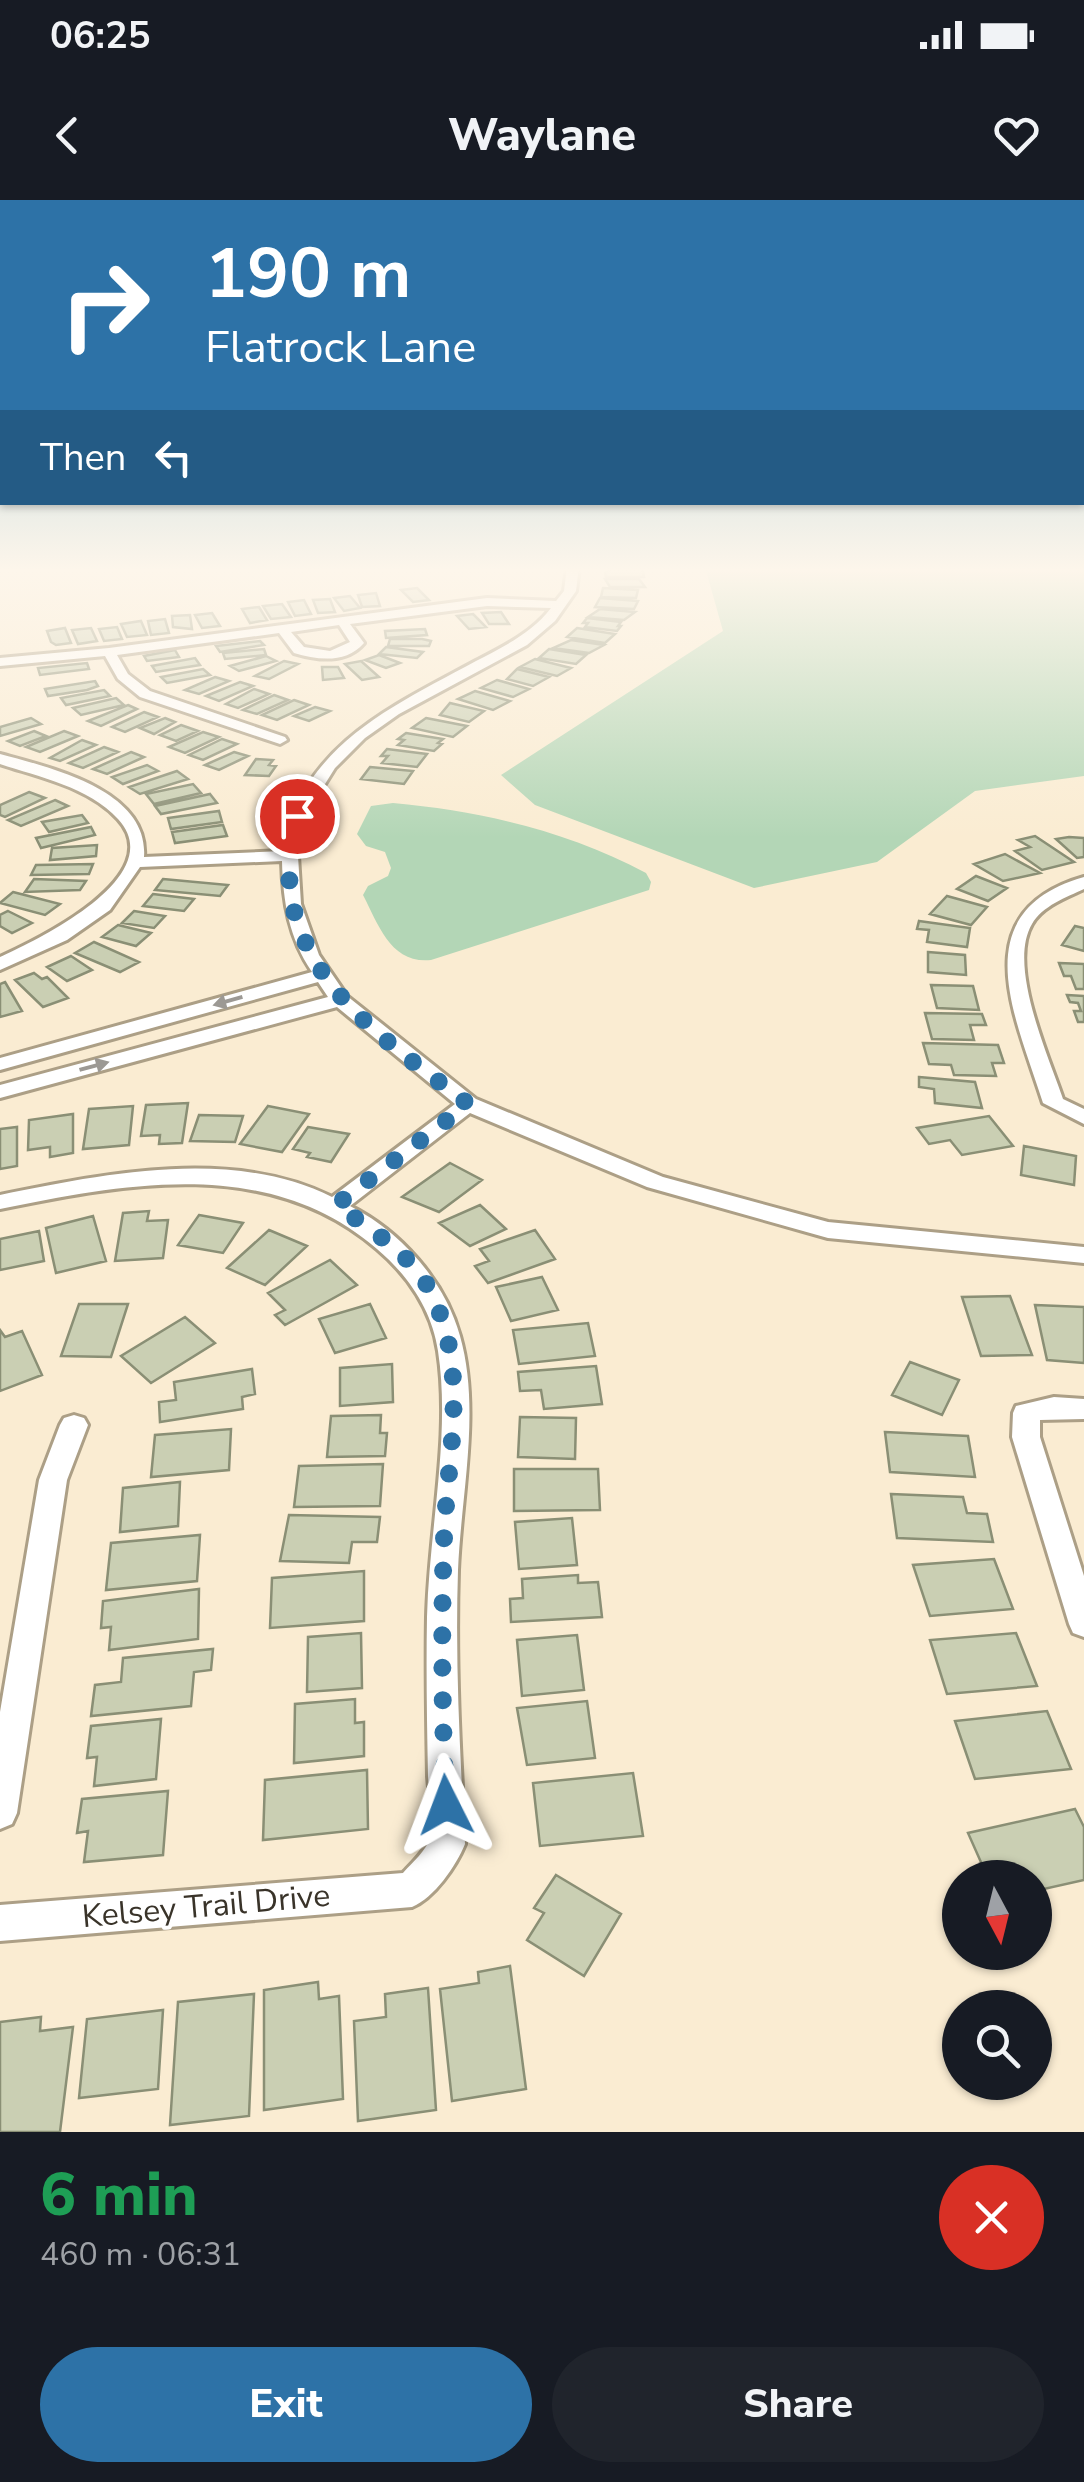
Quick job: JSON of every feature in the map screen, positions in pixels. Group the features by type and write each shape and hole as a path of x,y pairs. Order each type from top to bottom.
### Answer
{"street":[{"path":"0,662 53,657"},
{"path":"112,657 123,676 145,694 280,740"},
{"path":"494,657 394,711 360,736 330,765 297,816 290,856 292,904 310,955 340,1000 468,1104 655,1182 828,1230 1084,1255"},
{"path":"0,759 82,789 117,808 136,833 135,862 104,906 60,936 0,964"},
{"path":"135,862 290,856"},
{"path":"1084,882 1045,902 1020,926 1015,966 1054,1103 1084,1117"},
{"path":"0,1064 322,974"},
{"path":"0,1092 340,1000"},
{"path":"0,1202 78,1185 152,1176 246,1182 336,1205 468,1104"},
{"name":"Kelsey Trail Drive","path":"0,1923 412,1890 448,1844 441,1686 444,1534 456,1402 450,1344 426,1283 387,1241 336,1205"},
{"path":"1084,1408 1054,1407 1026,1413 1026,1438 1084,1624"},
{"path":"0,1813 53,1480 74,1425"}],"shaded area":[{"path":"683,657 1084,657 1084,776 975,791 877,862 754,888 535,805 501,775"},
{"path":"393,803 459,811 523,825 586,845 646,873 651,882 649,890 431,960 417,960 388,941 363,895 368,886 388,876 391,868 385,852 366,846 357,834 371,806"}],"building":[{"path":"145,657 178,657 147,661"},
{"path":"262,657 276,661 239,671 230,666"},
{"path":"385,657 400,663 386,668 365,660"},
{"path":"540,657 584,657 576,664"},
{"path":"195,658 200,665 156,672 152,666"},
{"path":"535,659 571,668 557,676 520,667"},
{"path":"284,661 298,664 269,679 255,676"},
{"path":"361,661 379,677 362,680 345,664"},
{"path":"87,663 89,669 40,675 38,668"},
{"path":"322,667 338,667 344,678 323,680"},
{"path":"203,669 210,675 167,683 161,677"},
{"path":"517,669 549,677 533,686 507,679"},
{"path":"215,677 229,681 199,694 185,690"},
{"path":"497,680 529,689 513,697 481,688"},
{"path":"95,681 98,686 87,690 48,696 45,689"},
{"path":"240,682 253,686 219,701 206,696"},
{"path":"254,689 269,694 238,708 226,704"},
{"path":"104,690 110,696 66,705 61,698"},
{"path":"475,691 510,701 493,710 458,699"},
{"path":"274,695 288,700 257,714 243,710"},
{"path":"116,698 124,705 81,715 73,708"},
{"path":"294,700 309,705 277,720 262,715"},
{"path":"450,703 484,711 469,722 440,715"},
{"path":"128,705 137,709 101,726 88,721"},
{"path":"315,707 330,711 309,721 294,716"},
{"path":"144,712 158,717 125,732 112,727"},
{"path":"31,718 41,724 0,736 0,727"},
{"path":"165,718 175,722 154,734 140,728"},
{"path":"426,718 467,726 453,737 412,728"},
{"path":"181,725 198,731 176,741 160,735"},
{"path":"34,731 46,736 20,746 8,741"},
{"path":"64,731 78,736 40,752 26,747"},
{"path":"203,732 219,737 185,753 169,747"},
{"path":"406,733 443,739 438,743 442,744 434,751 398,745 404,740 398,739"},
{"path":"222,739 237,744 203,760 189,755"},
{"path":"82,740 96,745 60,761 50,758"},
{"path":"104,747 118,752 83,768 69,763"},
{"path":"387,749 427,754 417,767 382,763 388,756 381,756"},
{"path":"131,752 144,757 107,774 93,769"},
{"path":"234,752 248,756 219,770 205,765"},
{"path":"256,759 273,760 269,765 276,766 269,776 245,775"},
{"path":"147,765 158,771 123,784 112,777"},
{"path":"370,767 413,771 404,784 361,779"},
{"path":"177,771 188,779 140,794 129,787"},
{"path":"193,784 201,793 154,804 146,794"},
{"path":"29,792 45,798 5,817 0,815 0,805"},
{"path":"210,794 217,803 161,814 155,806"},
{"path":"55,800 68,806 21,826 8,820"},
{"path":"219,811 222,822 171,829 168,818"},
{"path":"82,815 88,823 49,832 42,822"},
{"path":"223,825 227,836 175,843 172,832"},
{"path":"91,827 95,835 41,848 36,838"},
{"path":"1035,836 1074,862 1042,870 1015,851 1030,847 1018,840"},
{"path":"1084,838 1084,857 1077,858 1056,839"},
{"path":"97,845 96,856 50,860 52,848"},
{"path":"1005,854 1040,873 1003,881 974,864"},
{"path":"93,864 89,874 31,875 36,865"},
{"path":"976,876 1007,888 988,901 957,889"},
{"path":"34,879 86,881 80,890 25,892"},
{"path":"163,879 228,885 220,896 155,890"},
{"path":"13,892 60,904 45,915 0,903"},
{"path":"153,894 194,899 184,911 143,906"},
{"path":"947,896 987,907 971,925 930,914"},
{"path":"8,911 32,923 12,933 0,926 0,915"},
{"path":"134,911 165,916 154,928 122,923"},
{"path":"919,921 970,928 967,947 927,942 929,930 917,929"},
{"path":"118,925 151,933 136,946 102,937"},
{"path":"1075,926 1084,928 1084,951 1062,945"},
{"path":"94,942 139,962 120,972 75,953"},
{"path":"928,952 965,955 966,975 928,972"},
{"path":"71,956 92,970 67,981 47,967"},
{"path":"1059,963 1084,964 1084,989 1076,989"},
{"path":"34,973 42,979 47,977 68,998 43,1007 15,980"},
{"path":"5,982 22,1011 0,1017 0,984"},
{"path":"931,985 973,986 979,1010 937,1008"},
{"path":"1067,995 1084,996 1084,1022 1078,1022 1074,1011 1081,1011 1078,1003 1070,1002"},
{"path":"925,1013 982,1014 986,1025 970,1025 974,1040 932,1039"},
{"path":"923,1043 998,1045 1004,1063 992,1063 996,1076 954,1075 951,1065 929,1064"},
{"path":"919,1077 975,1082 982,1108 935,1103 934,1089 919,1087"},
{"path":"188,1103 182,1143 159,1144 160,1135 141,1136 146,1105"},
{"path":"133,1106 129,1145 83,1149 89,1109"},
{"path":"268,1106 309,1114 282,1152 240,1144"},
{"path":"73,1114 73,1153 50,1157 50,1147 28,1150 29,1120"},
{"path":"199,1115 243,1116 235,1142 190,1141"},
{"path":"989,1116 1013,1146 962,1155 950,1140 929,1144 917,1128"},
{"path":"17,1127 17,1166 0,1169 0,1129"},
{"path":"308,1127 349,1134 331,1162 307,1157 310,1153 293,1149"},
{"path":"1024,1146 1076,1156 1074,1185 1021,1175"},
{"path":"450,1163 482,1180 439,1212 402,1197"},
{"path":"480,1205 506,1229 470,1246 439,1223"},
{"path":"149,1211 147,1221 168,1220 163,1258 115,1261 123,1213"},
{"path":"199,1215 243,1223 223,1253 178,1245"},
{"path":"93,1216 106,1261 56,1273 46,1228"},
{"path":"269,1230 307,1246 265,1285 227,1268"},
{"path":"535,1230 555,1259 488,1283 475,1266 489,1261 480,1249"},
{"path":"39,1231 44,1261 0,1270 0,1239"},
{"path":"330,1260 357,1285 285,1325 275,1315 285,1310 268,1293"},
{"path":"542,1277 558,1310 511,1321 496,1287"},
{"path":"1010,1296 1032,1355 981,1356 962,1297"},
{"path":"79,1304 128,1304 111,1357 61,1356"},
{"path":"370,1304 386,1338 335,1353 319,1319"},
{"path":"1035,1305 1084,1307 1084,1363 1047,1360"},
{"path":"185,1317 215,1343 151,1383 121,1356"},
{"path":"588,1323 595,1356 519,1364 513,1330"},
{"path":"0,1330 5,1337 22,1331 42,1375 0,1391"},
{"path":"910,1362 959,1380 942,1415 892,1395"},
{"path":"392,1364 393,1402 340,1406 340,1368"},
{"path":"596,1366 602,1404 544,1409 541,1390 520,1391 518,1372"},
{"path":"252,1369 255,1394 242,1397 243,1409 160,1422 159,1402 176,1400 174,1382"},
{"path":"381,1415 380,1433 387,1433 385,1456 327,1457 331,1416"},
{"path":"520,1417 576,1418 575,1459 518,1457"},
{"path":"231,1429 229,1470 151,1477 155,1435"},
{"path":"885,1432 968,1436 975,1477 890,1472"},
{"path":"383,1464 380,1506 294,1507 299,1466"},
{"path":"514,1469 598,1469 600,1510 514,1511"},
{"path":"180,1482 178,1526 120,1532 123,1488"},
{"path":"891,1494 963,1497 967,1513 987,1514 993,1542 897,1538"},
{"path":"289,1515 380,1517 377,1542 352,1542 349,1563 280,1561"},
{"path":"572,1518 577,1565 519,1569 515,1522"},
{"path":"200,1535 197,1581 106,1590 111,1543"},
{"path":"994,1559 1013,1609 930,1616 913,1565"},
{"path":"364,1571 364,1621 270,1628 272,1578"},
{"path":"578,1575 578,1583 598,1582 602,1617 511,1622 510,1599 523,1598 522,1579"},
{"path":"199,1589 198,1639 109,1650 111,1627 101,1628 103,1601"},
{"path":"361,1633 362,1688 307,1692 308,1637"},
{"path":"1016,1633 1037,1686 947,1694 930,1640"},
{"path":"577,1635 584,1690 522,1696 517,1640"},
{"path":"213,1649 211,1670 194,1672 191,1706 91,1716 95,1685 121,1682 123,1658"},
{"path":"355,1699 355,1723 364,1722 364,1756 294,1763 295,1704"},
{"path":"587,1701 595,1758 527,1765 517,1708"},
{"path":"1047,1711 1071,1769 975,1779 955,1721"},
{"path":"161,1719 156,1779 94,1786 97,1757 87,1758 91,1726"},
{"path":"367,1770 368,1829 263,1840 265,1780"},
{"path":"633,1773 643,1836 540,1846 533,1783"},
{"path":"168,1791 163,1855 84,1862 88,1831 77,1833 82,1799"},
{"path":"1075,1809 1084,1827 1084,1880 1052,1887 1052,1860 980,1860 968,1833"},
{"path":"556,1875 621,1914 584,1976 527,1940 544,1913 534,1908"},
{"path":"510,1966 526,2089 452,2101 440,1989 479,1983 478,1972"},
{"path":"318,1982 319,1999 339,1996 343,2099 264,2110 264,1990"},
{"path":"428,1988 436,2110 358,2121 354,2021 386,2017 385,1994"},
{"path":"254,1994 249,2116 170,2125 178,2002"},
{"path":"163,2010 158,2089 79,2098 87,2019"},
{"path":"41,2017 40,2031 73,2027 60,2132 0,2132 0,2022"}],"route":[{"path":"297,816 290,856 292,904 310,955 340,1000 468,1104 336,1205 387,1241 426,1283 450,1344 456,1402 444,1534 441,1686 446,1805"}]}
